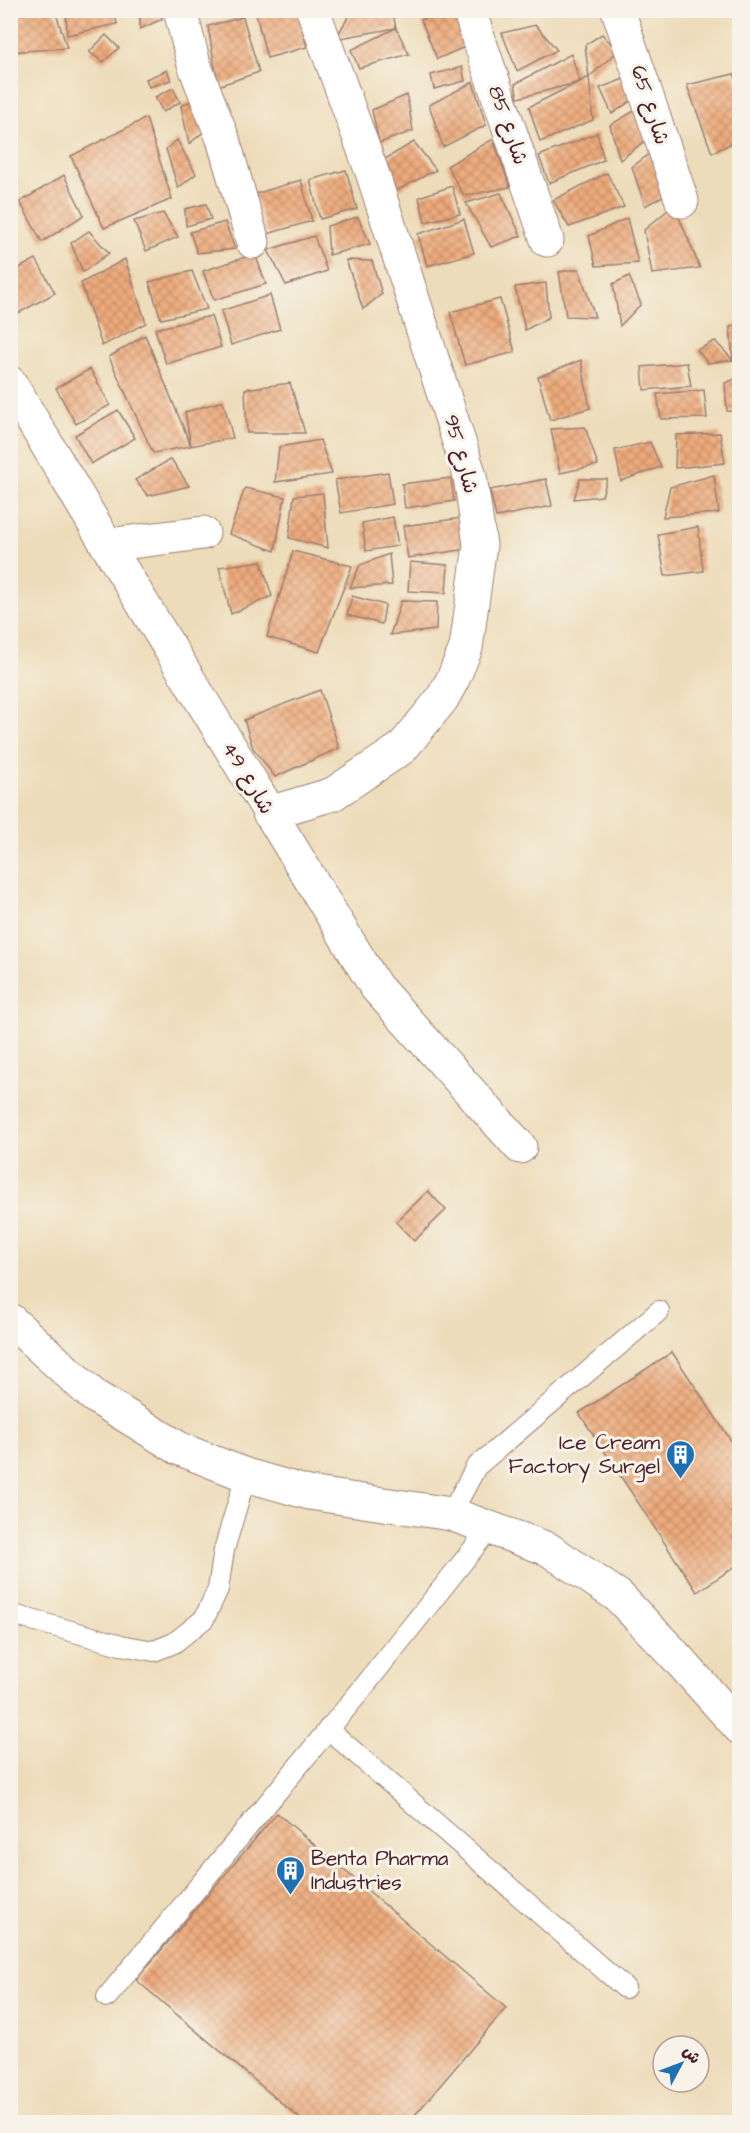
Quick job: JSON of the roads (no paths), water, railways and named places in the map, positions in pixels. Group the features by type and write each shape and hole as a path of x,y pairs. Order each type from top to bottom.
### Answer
{"street":[{"path":"180,10 194,64 223,139 253,242"},
{"name":"شارع 95","path":"269,813 333,794 402,748 442,699 466,648 480,545 471,477 373,175 313,10"},
{"name":"شارع 85","path":"469,10 547,240"},
{"name":"شارع 65","path":"618,10 682,201"},
{"name":"شارع 49","path":"10,382 376,987 520,1147"},
{"path":"106,544 203,533"},
{"path":"10,1320 94,1396 180,1449 246,1476 309,1493 451,1514 548,1548 618,1596 740,1728"}],"lane":[{"path":"451,1514 476,1467 659,1311"},
{"path":"10,1614 121,1645 154,1651 174,1643 204,1619 218,1589 224,1550 246,1476"},
{"path":"107,1997 328,1730 489,1528"},
{"path":"328,1730 625,1988"}],"place":[{"name":"Ice Cream Factory Surgel","path":"681,1480"},
{"name":"Benta Pharma Industries","path":"290,1896"}]}
